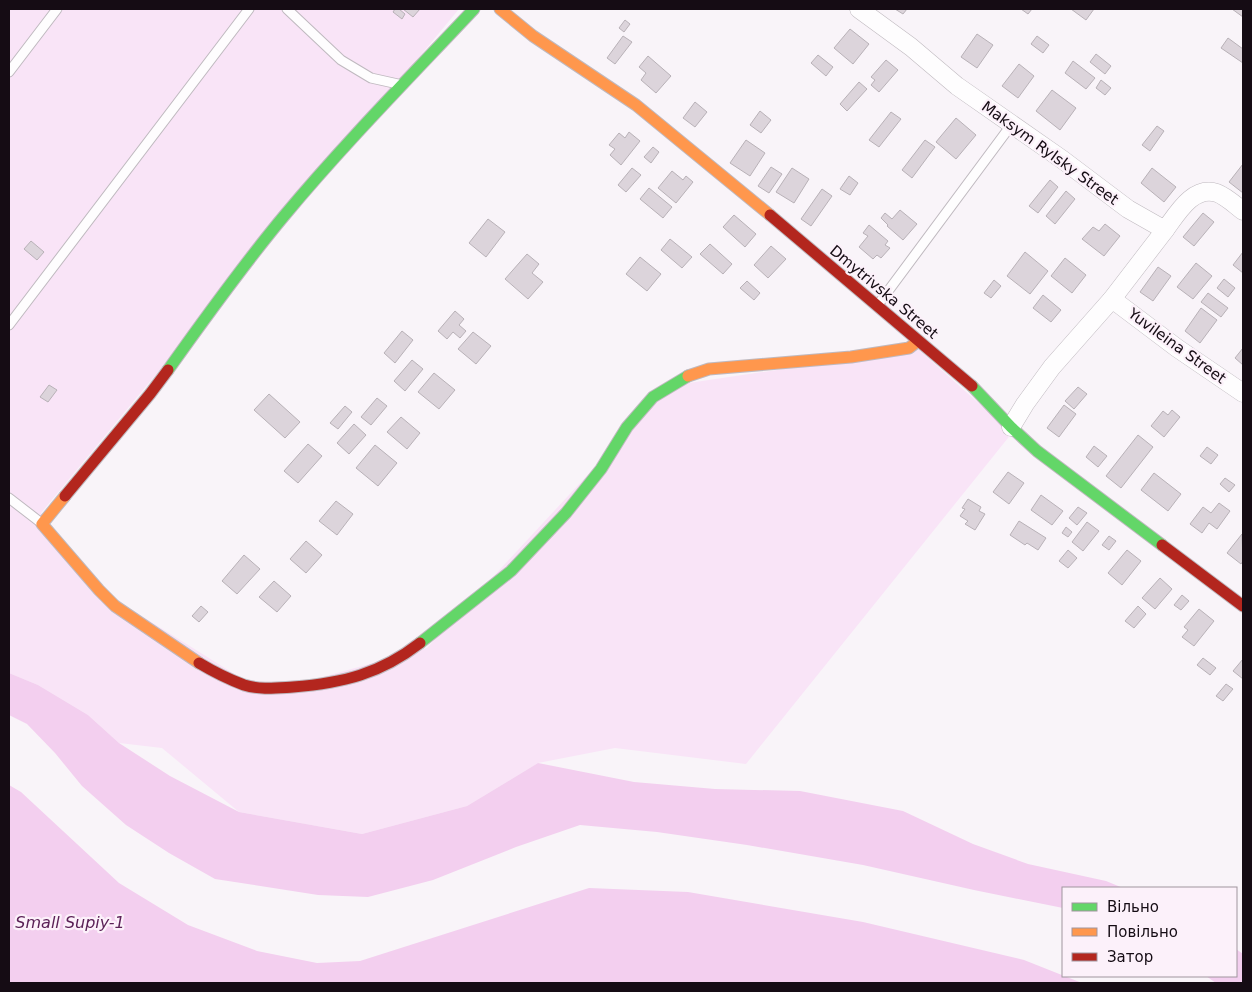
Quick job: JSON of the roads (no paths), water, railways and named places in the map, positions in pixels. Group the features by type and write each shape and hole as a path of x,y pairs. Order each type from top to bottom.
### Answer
{"street":[{"path":"474,9 348,144 284,216 221,296 150,394 42,524 93,584 115,606 187,656 216,673 245,685 267,689 346,680 377,670 402,658 511,571 566,513 600,469 632,422 652,398 667,387 688,375 709,369 851,357 910,348 918,341"},
{"name":"Dmytrivska Street","path":"500,9 533,36 647,114 975,388 1011,427 1037,451 1243,606"},
{"name":"Maksym Rylsky Street","path":"859,9 910,47 957,86 1063,160 1128,209 1165,230"},
{"path":"1011,427 1025,404 1052,368 1112,299 1186,204 1195,196 1205,192 1215,192 1243,211"},
{"name":"Yuvileina Street","path":"1112,299 1177,348 1243,393"}],"lane":[{"path":"9,72 57,9"},
{"path":"9,325 249,9"},
{"path":"287,9 341,60 371,78 404,85"},
{"path":"877,306 1012,124"},
{"path":"9,498 22,506 42,524"}],"water":[{"path":"9,673 38,685 88,715 119,743 170,776 239,812 362,834 467,806 538,763 634,782 715,789 800,791 903,811 973,844 1028,864 1106,881 1121,887 1062,887 1062,908 863,865 747,845 657,832 580,825 516,847 433,880 368,897 318,895 215,879 169,853 126,825 82,786 55,753 27,724 9,715"},
{"name":"Small Supiy-1","path":"9,785 21,792 119,883 188,925 257,951 317,963 360,961 589,888 688,892 863,922 1024,960 1062,975 1062,977 1082,983 9,983"},
{"path":"1237,950 1243,954 1243,983 1216,983 1207,977 1237,977"}]}
